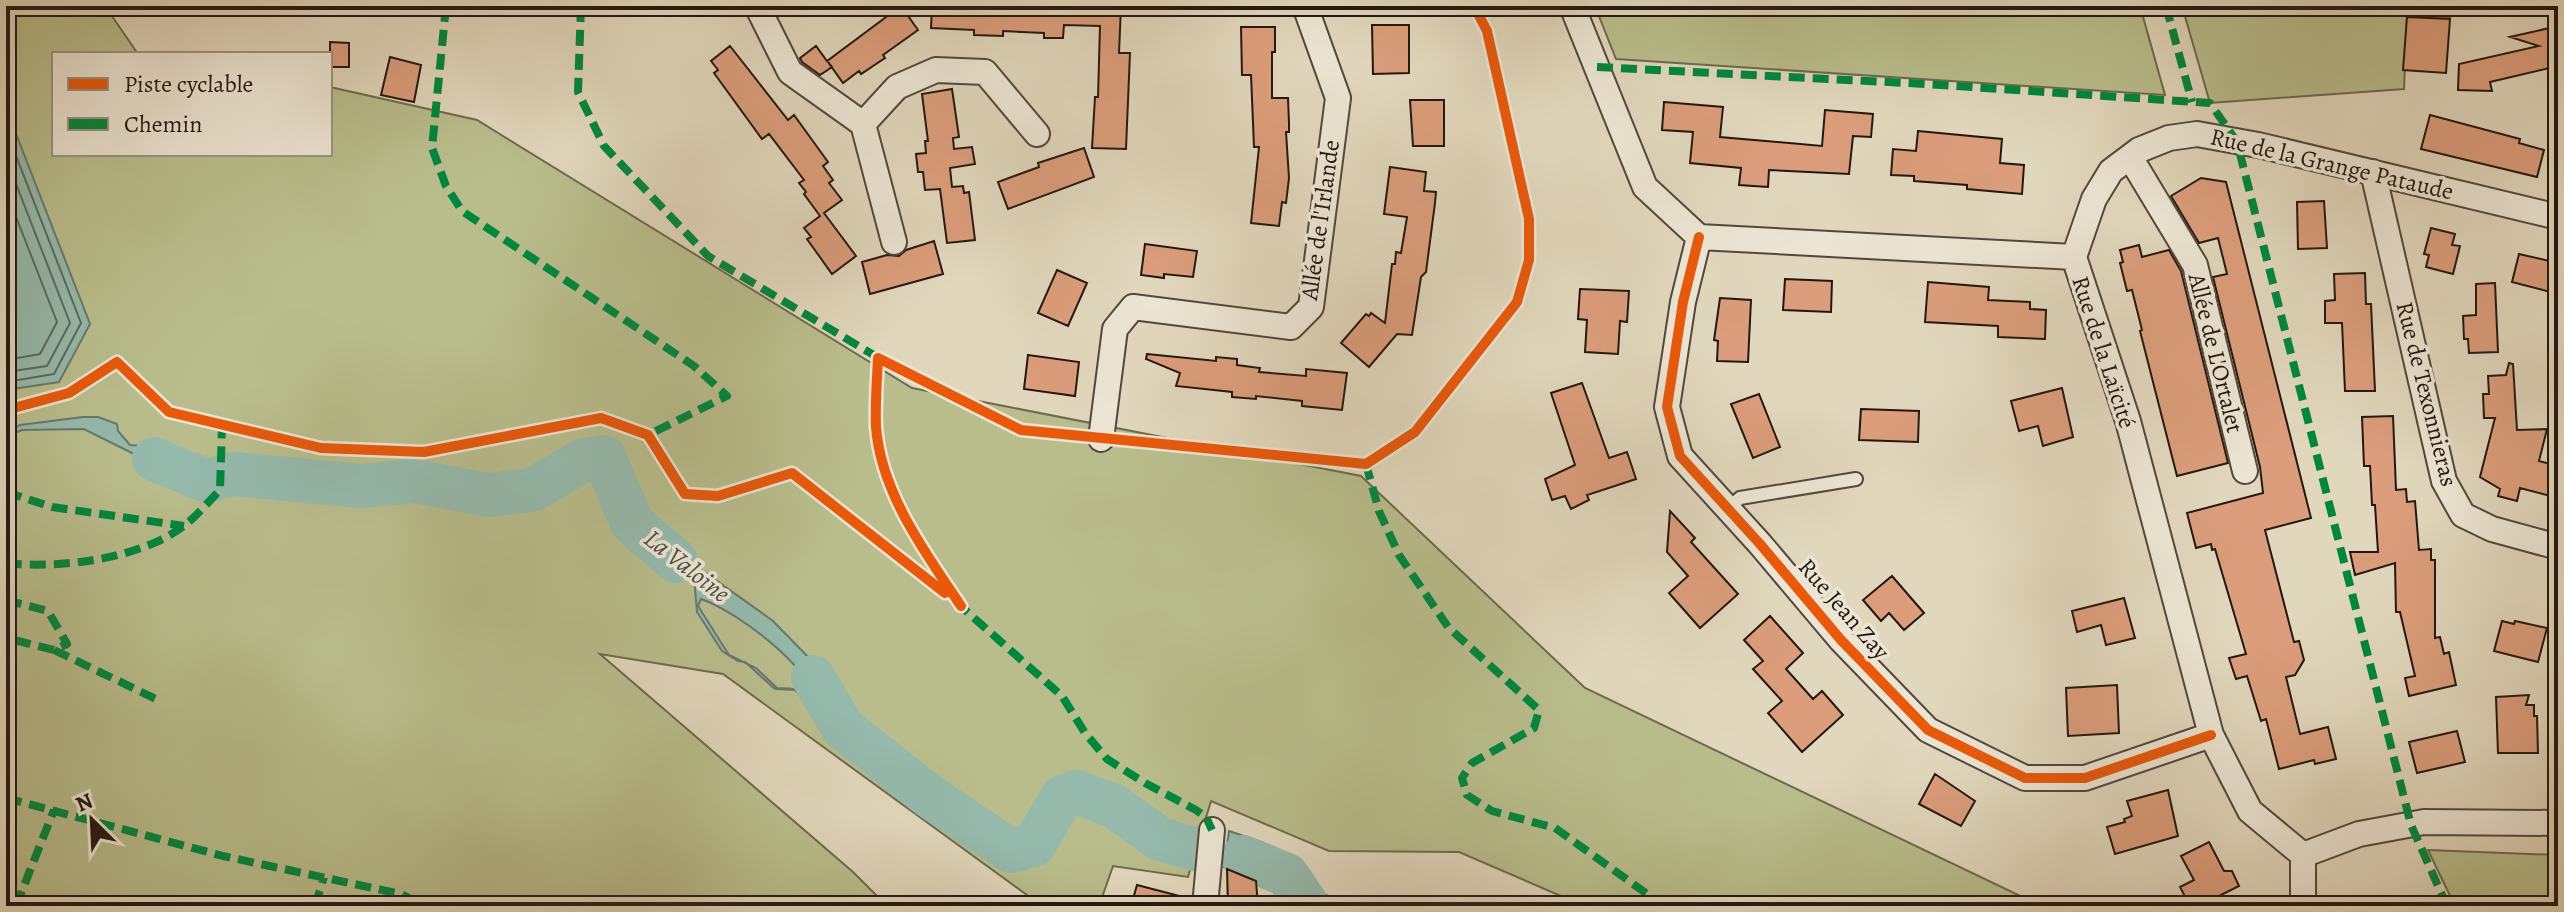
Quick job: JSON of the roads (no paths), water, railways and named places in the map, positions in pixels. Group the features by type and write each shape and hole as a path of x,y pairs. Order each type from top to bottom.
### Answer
{"street":[{"path":"757,6 790,72 863,124 894,242"},
{"name":"Allée de l'Irlande","path":"1101,439 1115,329 1133,307 1291,327 1311,307 1338,98 1305,6"},
{"path":"1572,6 1645,187 1699,237"},
{"path":"863,124 897,87 936,70 985,72 1037,134"},
{"name":"Rue de la Grange Pataude","path":"2074,257 2094,199 2111,171 2139,150 2169,138 2197,134 2258,145 2558,217"},
{"name":"Allée de L'Ortalet","path":"2130,157 2195,265 2245,471"},
{"name":"Rue de Texonnieras","path":"2373,172 2444,481 2463,515 2492,529 2558,547"},
{"name":"Rue de la Laïcité","path":"1699,237 2074,257 2128,421 2211,735 2250,811 2303,855"},
{"name":"Rue Jean Zay","path":"1699,237 1683,302 1667,407 1680,456 1841,640 1928,730 2025,778 2085,778 2211,735"},
{"path":"2303,906 2303,855 2359,834 2424,822 2558,823"},
{"path":"1205,906 1212,830"}],"lane":[{"path":"1728,508 1740,498 1856,479"}],"water":[{"path":"6,108 90,324 59,382 6,390"},
{"path":"98,417 117,424 118,431 130,445 144,446 184,470 221,465 267,476 323,479 414,476 496,490 545,481 556,469 580,453 597,456 622,471 638,495 657,538 773,621 812,661 856,724 874,733 917,775 986,829 1012,845 1023,842 1059,791 1070,785 1082,785 1109,797 1161,833 1203,845 1201,851 1160,839 1114,806 1076,792 1062,797 1034,845 1011,851 929,796 869,737 816,723 804,699 795,690 775,689 747,664 756,668 777,688 793,689 807,695 823,721 820,703 795,666 757,631 701,599 698,606 729,655 743,662 738,661 722,651 697,612 694,577 654,546 633,523 607,464 584,460 532,490 488,495 414,481 360,486 234,474 207,481 138,456 84,429 22,430 6,437 6,432 20,425"},
{"path":"1229,831 1286,854 1312,881 1276,891 1259,880 1224,867"},
{"path":"1316,889 1346,906 1282,906 1281,898"}],"waterway":[{"name":"La Valoine","path":"154,459 207,481 234,474 360,486 414,481 488,495 532,490 584,460 604,457 632,523 676,561"},
{"name":"La Valoine","path":"813,677 843,728 929,796 1011,851 1034,845 1062,797 1076,792 1114,806 1160,839 1201,851"},
{"name":"La Valoine","path":"1243,857 1287,875 1308,906"}]}
